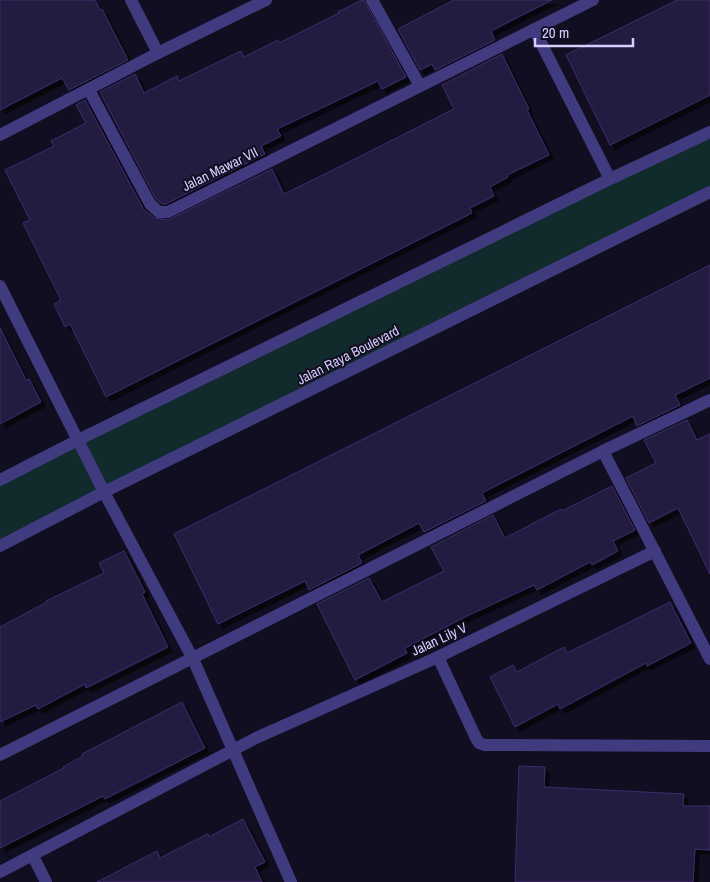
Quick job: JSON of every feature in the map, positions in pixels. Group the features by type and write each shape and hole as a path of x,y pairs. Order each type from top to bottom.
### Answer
{"street":[{"path":"131,0 158,53"},
{"path":"0,135 158,53 266,0"},
{"path":"372,0 420,86 593,0"},
{"path":"534,29 610,178"},
{"name":"Jalan Mawar VII","path":"89,90 150,204 159,212 168,212 420,86"},
{"path":"0,480 610,178 710,132"},
{"name":"Jalan Raya Boulevard","path":"0,546 104,492 710,192"},
{"path":"0,286 104,492 193,659 291,882"},
{"path":"0,755 603,451 710,400"},
{"path":"603,451 710,659"},
{"name":"Jalan Lily V","path":"0,872 256,738 438,657 655,551"},
{"path":"438,657 476,738 479,743 485,745 710,746"},
{"path":"33,856 46,882"}],"green space":[{"path":"710,132 710,194 0,546 0,480"}],"building":[{"path":"0,0 95,0 100,10 102,9 128,60 69,90 62,78 0,110"},
{"path":"364,0 406,77 382,89 378,81 277,129 281,136 261,146 265,154 166,204 162,204 156,199 100,92 135,74 144,93 177,76 179,81 241,51 244,57 278,40 279,43"},
{"path":"454,0 552,0 491,31 495,40 435,70 432,64 420,70 398,29"},
{"path":"677,0 710,0 710,95 610,145 566,55"},
{"path":"502,54 549,155 507,175 508,177 490,187 494,196 470,208 472,213 106,397 70,324 65,327 54,304 61,300 23,223 30,220 5,170 54,146 51,141 86,123 76,105 85,100 144,210 154,218 168,220 272,169 284,194 333,170 454,109 442,85"},
{"path":"710,265 710,378 675,395 680,405 637,426 633,416 482,493 486,501 424,532 419,523 358,555 362,563 309,590 305,581 218,624 174,534"},
{"path":"0,328 26,380 29,379 41,402 0,424"},
{"path":"687,420 697,440 710,434 710,574 678,508 649,523 626,478 656,463 644,440"},
{"path":"612,486 635,530 613,541 618,551 592,565 590,562 537,590 534,585 467,616 405,648 407,653 355,680 317,604 369,578 382,602 444,571 431,547 493,515 505,538 561,509 562,511"},
{"path":"124,551 145,592 142,594 168,647 86,688 85,684 38,709 36,705 0,722 0,627 46,601 104,573 99,563"},
{"path":"670,602 691,643 647,666 646,663 560,709 558,704 515,727 490,677 513,665 517,672 564,647 567,653"},
{"path":"182,702 205,748 105,799 103,796 0,848 0,801 64,768 83,756 82,754"},
{"path":"519,766 545,767 544,787 684,794 683,806 710,806 710,850 695,849 693,882 515,882"},
{"path":"243,819 265,862 255,867 262,882 97,882 157,851 160,858 208,834 209,837"}]}
